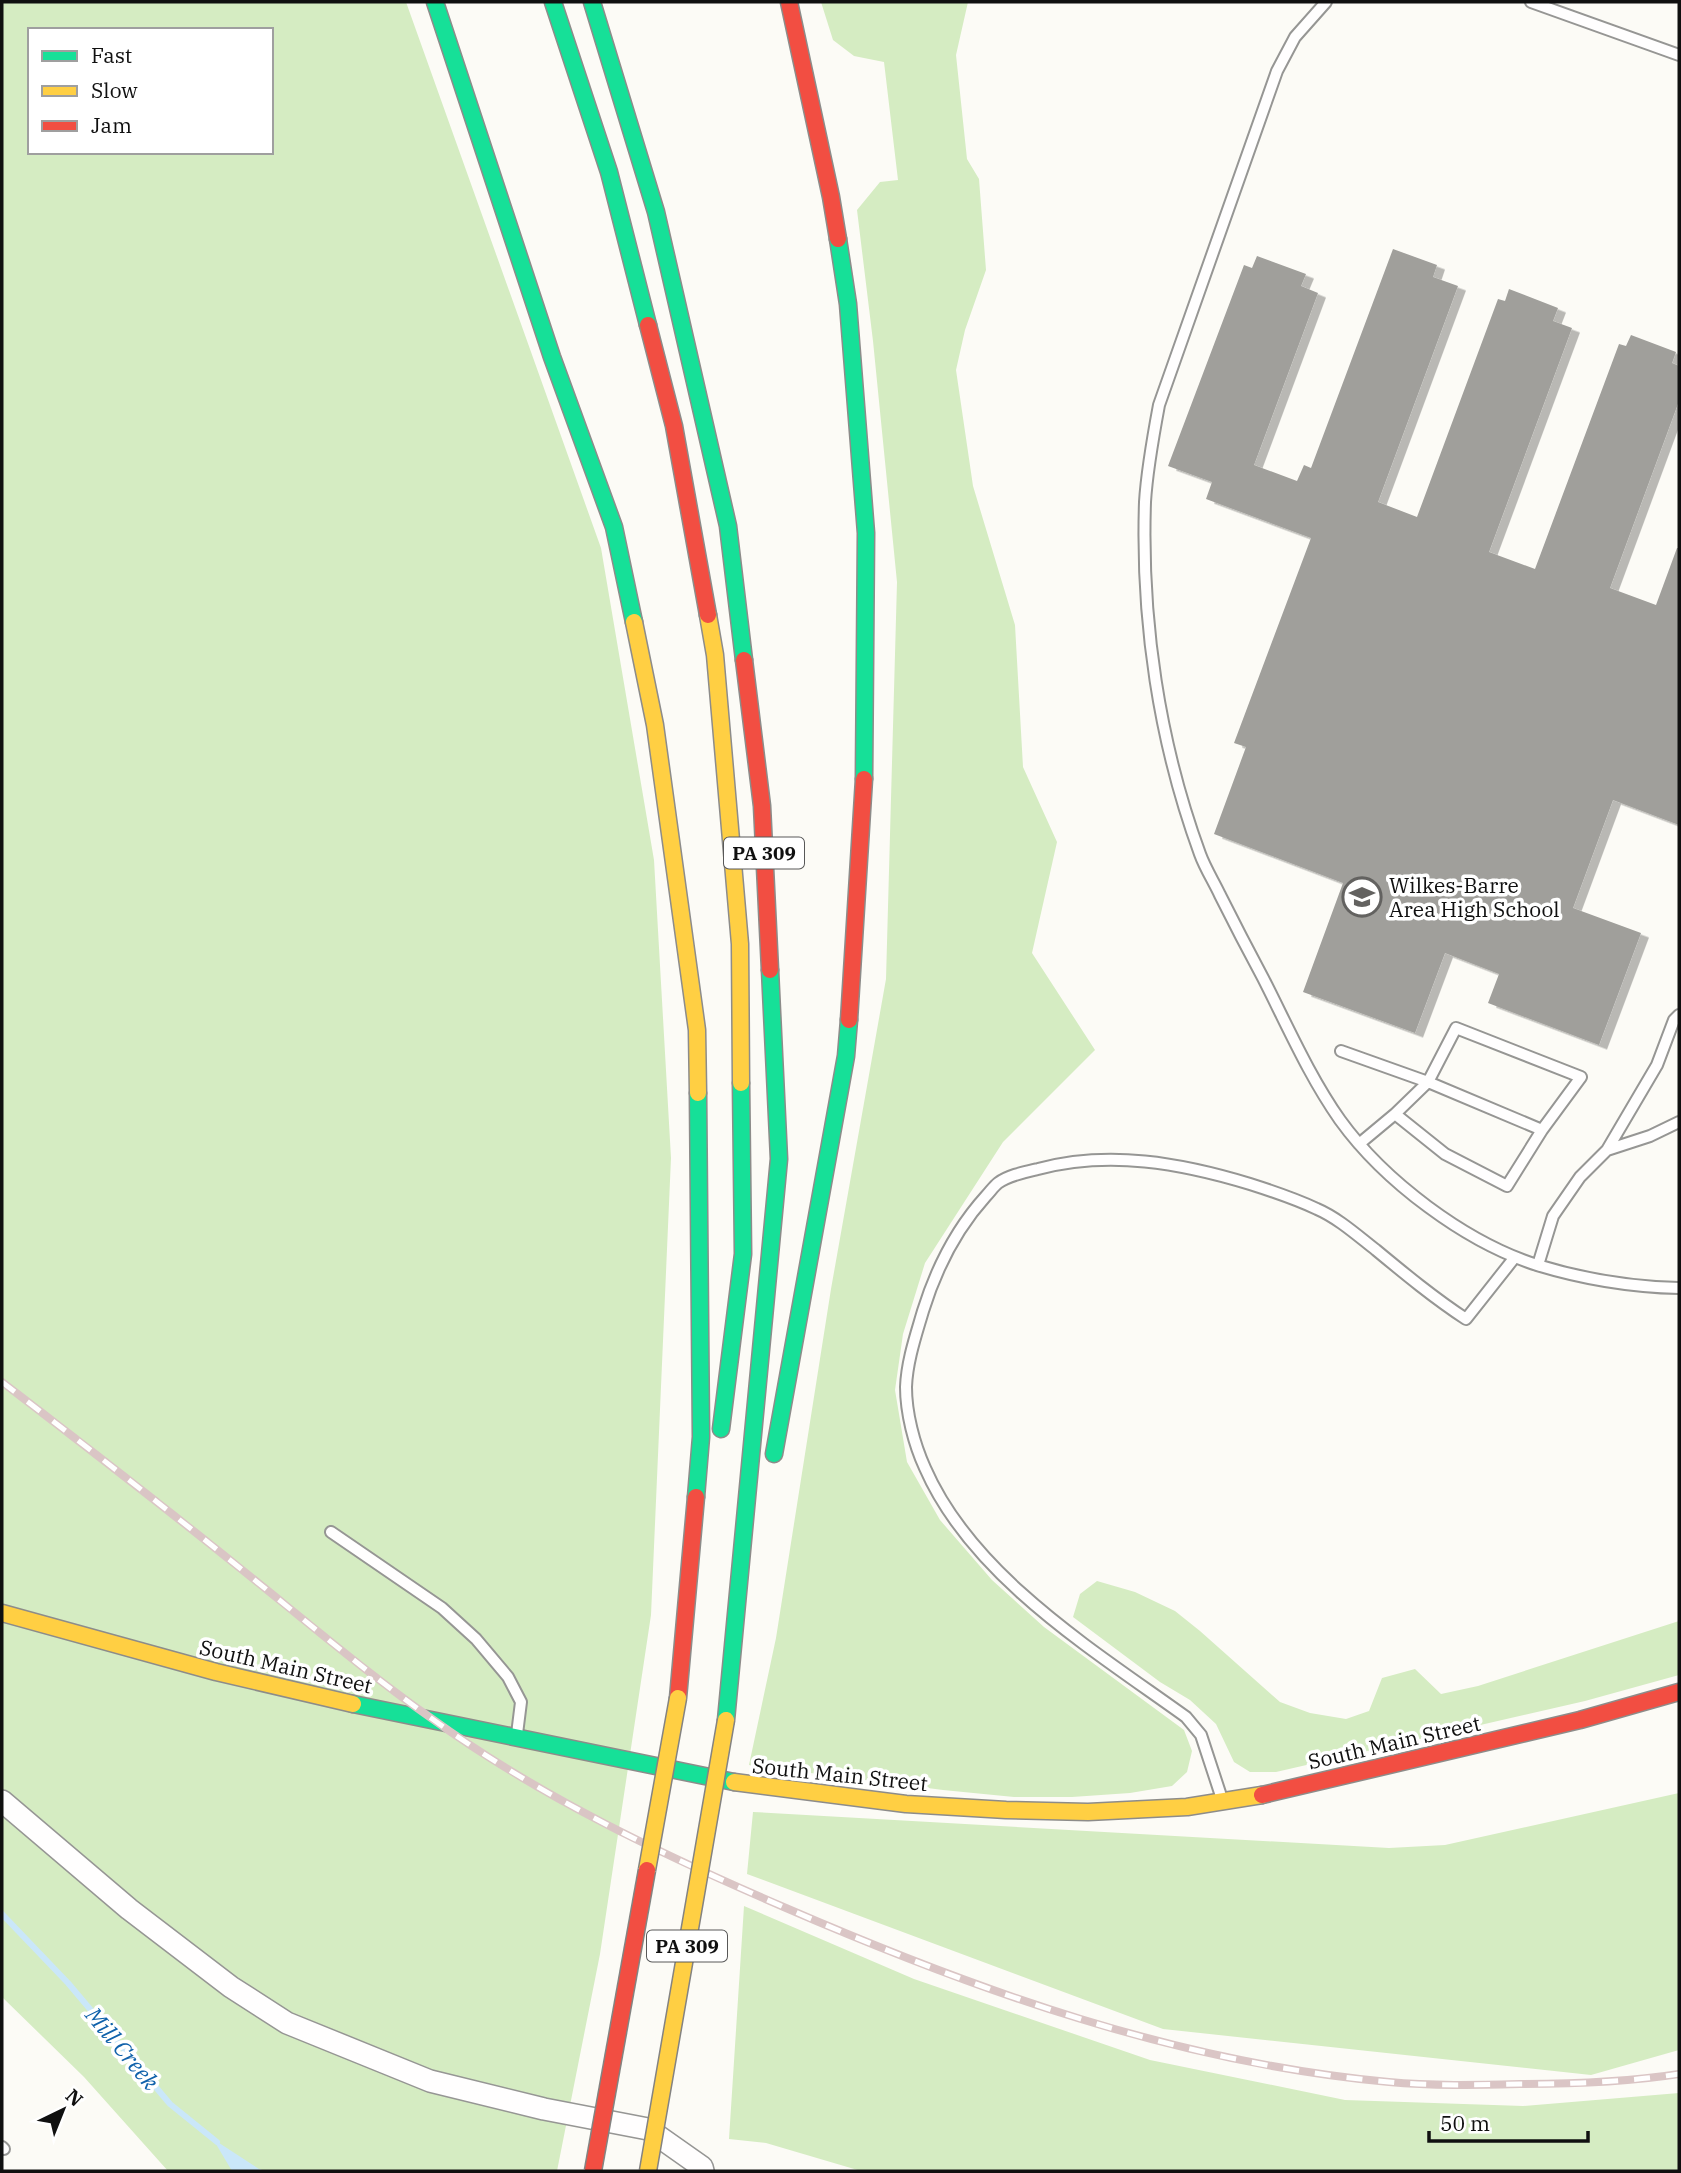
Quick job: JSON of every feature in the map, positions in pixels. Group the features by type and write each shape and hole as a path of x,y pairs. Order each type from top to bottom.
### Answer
{"main road":[{"path":"435,2 552,357 614,527 655,725 698,1030 701,1437 678,1698"},
{"name":"PA 309","path":"553,2 609,172 674,426 715,655 740,944 743,1254 719,1448"},
{"name":"PA 309","path":"592,2 656,212 728,526 762,806 779,1159 727,1712 648,2171"},
{"path":"770,1475 846,1056 864,801 866,533 848,304 831,197 789,2"},
{"name":"PA 309","path":"593,2171 711,1502"},
{"path":"727,1712 761,1529"},
{"name":"South Main Street","path":"2,1613 275,1686 714,1779 849,1798 1006,1811 1088,1812 1187,1807 1269,1794 1567,1723 1679,1692"},
{"path":"583,2171 615,2042"}],"street":[{"path":"2,1801 150,1925 231,1987 287,2023 430,2081 544,2109 648,2129 702,2167 703,2171"}],"lane":[{"path":"1326,2 1295,37 1277,71 1159,405 1149,457 1145,500 1144,577 1151,655 1183,800 1201,857 1306,1061 1339,1118 1384,1172 1468,1233 1515,1257 1611,1283 1679,1288"},
{"path":"1531,2 1679,55"},
{"path":"1538,1265 1553,1216 1580,1177 1608,1150 1642,1094 1657,1065 1674,1020 1679,1015"},
{"path":"1359,1144 1428,1082 1456,1028 1581,1077 1542,1130 1507,1186 1445,1154 1395,1114"},
{"path":"1341,1051 1428,1082 1542,1130"},
{"path":"1608,1150 1650,1136 1679,1122"},
{"path":"1223,1802 1201,1735 1186,1717 1050,1617 1001,1575 961,1529 924,1467 911,1427 906,1387 914,1341 927,1299 953,1242 976,1207 999,1182 1051,1165 1111,1159 1165,1163 1214,1174 1320,1210 1357,1235 1438,1301 1466,1319 1515,1257"},
{"path":"331,1532 442,1608 475,1639 508,1677 520,1702 517,1737"}],"green space":[{"path":"2,2 406,2 601,548 654,860 671,1158 651,1615 600,1954 557,2171 168,2171 84,2077 2,1997"},
{"path":"821,2 968,2 956,55 967,159 979,179 986,270 965,330 956,370 973,486 1015,625 1023,767 1057,842 1032,953 1095,1050 1003,1142 925,1263 903,1334 895,1390 907,1462 940,1520 992,1580 1044,1627 1184,1730 1192,1751 1187,1772 1172,1786 1130,1793 1014,1797 749,1765 776,1638 831,1289 886,979 897,582 857,210 880,182 898,180 884,62 854,56 833,40"},
{"path":"1097,1581 1135,1592 1175,1611 1280,1702 1310,1713 1346,1719 1369,1711 1382,1678 1415,1669 1441,1694 1478,1686 1679,1621 1679,1675 1585,1701 1276,1772 1250,1772 1234,1762 1216,1724 1190,1700 1160,1682 1073,1617 1080,1594"},
{"path":"1679,1793 1679,2050 1591,2075 1163,2029 747,1874 753,1812 1389,1848 1445,1845"},
{"path":"744,1906 914,1979 1150,2060 1345,2100 1523,2106 1679,2093 1679,2171 861,2171 766,2143 729,2139"}],"water":[{"path":"213,2139 259,2169 265,2171 232,2171"}],"building":[{"path":"1393,249 1437,265 1433,277 1458,286 1378,502 1417,517 1498,299 1505,301 1509,289 1558,308 1553,321 1572,328 1489,552 1535,569 1619,344 1626,346 1631,335 1676,352 1672,363 1679,366 1679,401 1610,588 1656,605 1679,548 1679,825 1613,800 1573,908 1641,933 1599,1045 1488,1003 1499,974 1445,953 1415,1033 1303,992 1343,883 1214,834 1246,747 1234,743 1311,538 1206,499 1212,482 1168,466 1244,265 1252,268 1257,256 1306,274 1301,286 1318,293 1254,465 1297,481 1304,465 1311,468"}],"waterway":[{"name":"Mill Creek","path":"2,1914 68,1983 170,2104 217,2142"}],"railway":[{"path":"2,1382 360,1665 473,1747 515,1774 603,1823 740,1888 858,1939 1006,1995 1081,2019 1233,2058 1311,2072 1389,2082 1454,2085 1560,2084 1679,2074"}],"traffic: fast":[{"path":"435,2 552,357 614,527 634,622"},
{"path":"553,2 609,172 648,325"},
{"path":"592,2 656,212 728,526 744,660"},
{"path":"838,239 848,304 866,533 864,779"},
{"path":"726,1720 779,1159 770,970"},
{"path":"774,1454 846,1056 849,1020"},
{"path":"721,1429 743,1254 741,1083"},
{"path":"696,1497 701,1437 698,1093"},
{"path":"353,1704 734,1782"}],"traffic: slow":[{"path":"708,615 715,655 740,944 741,1083"},
{"path":"634,622 655,725 697,1030 698,1093"},
{"path":"2,1613 216,1672 353,1704"},
{"path":"647,1870 678,1698"},
{"path":"648,2171 726,1720"},
{"path":"734,1782 906,1804 1006,1810 1088,1812 1187,1807 1262,1795"}],"traffic: jam":[{"path":"789,2 838,239"},
{"path":"648,325 674,426 708,615"},
{"path":"744,660 762,806 770,970"},
{"path":"849,1020 864,779"},
{"path":"678,1698 696,1497"},
{"path":"1262,1795 1580,1720 1679,1692"},
{"path":"593,2171 647,1870"}],"place":[{"name":"Wilkes-Barre Area High School","path":"1362,897"}]}
